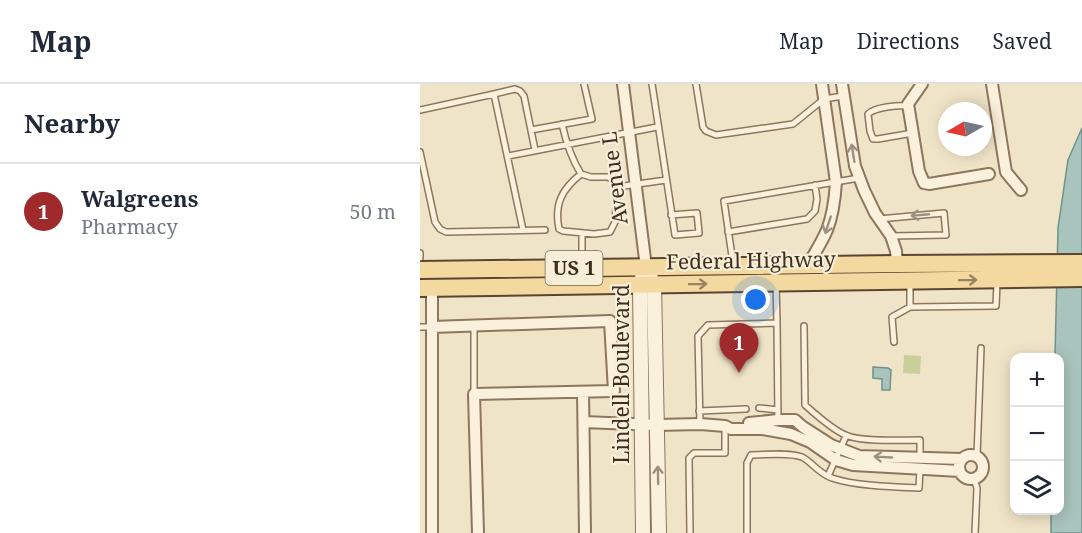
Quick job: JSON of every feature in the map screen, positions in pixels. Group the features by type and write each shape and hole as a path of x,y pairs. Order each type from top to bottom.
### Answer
{"main road":[{"name":"Federal Highway","path":"426,288 997,279 1052,271 1082,263"},
{"path":"869,282 893,270 897,264"},
{"name":"Federal Highway","path":"420,270 936,264 1052,271 1082,278"},
{"path":"910,281 918,271 936,264"}],"street":[{"name":"Avenue L","path":"623,84 646,267"},
{"path":"808,265 826,231 836,182 822,84"},
{"path":"842,84 855,166 879,219 891,236 897,264"},
{"path":"922,84 908,106 922,181 926,184 989,174"},
{"path":"992,84 1006,172 1021,190"},
{"name":"Lindell Boulevard","path":"646,267 657,425 659,533"},
{"name":"Lindell Boulevard","path":"643,533 641,424 647,285"},
{"path":"426,288 432,533"},
{"path":"426,327 610,321 614,391 474,394 478,533"},
{"path":"583,392 585,533"},
{"path":"725,426 731,423 762,422 778,415 795,420 838,455"},
{"path":"584,422 700,424 725,426 731,429 762,429 791,434 838,455 960,471 966,477 974,479 983,471 982,463 977,456 969,455 962,459 920,464"},
{"path":"960,471 962,459"}],"lane":[{"path":"531,130 592,119 584,84"},
{"path":"652,84 675,235 699,233 697,213 672,215"},
{"path":"696,84 703,127 706,131 716,135 793,124 824,99 844,96"},
{"path":"420,110 515,89 520,90 524,96 536,150"},
{"path":"494,94 523,230"},
{"path":"908,106 872,110 868,114 870,131 873,139 913,133"},
{"path":"562,124 574,164 581,174 591,177 608,177 624,186 666,180"},
{"path":"508,156 657,127"},
{"path":"420,152 435,222 440,229 446,232 544,230"},
{"path":"581,174 570,183 560,197 558,221 559,229 563,231 594,234 610,232 615,222 617,194 624,186"},
{"path":"733,266 724,201 859,178"},
{"path":"728,232 807,219 815,211 816,185"},
{"path":"879,219 944,213 946,235 891,236"},
{"path":"582,233 582,268"},
{"path":"420,253 420,258"},
{"path":"894,342 892,317 910,308 996,306 997,279"},
{"path":"910,281 910,308"},
{"path":"776,283 778,432"},
{"path":"700,424 698,336 708,325 777,323"},
{"path":"474,326 474,394"},
{"path":"747,533 747,463 751,455 803,457 819,472 851,483 919,488 920,440 861,439 846,436 805,405 804,326"},
{"path":"977,456 981,348"},
{"path":"759,408 778,415"},
{"path":"699,411 746,409"},
{"path":"690,533 689,458 694,453 725,453 725,426"},
{"path":"828,476 846,436"},
{"path":"974,479 976,488 975,533"}],"green space":[{"path":"904,355 921,356 920,374 903,373"}],"water":[{"path":"1082,128 1082,533 1051,533 1051,515 1064,515 1064,353 1055,353 1058,228 1068,160"},
{"path":"873,367 891,370 890,390 882,390 882,379 873,378"}],"place":[{"name":"Walgreens","path":"739,373"}]}
